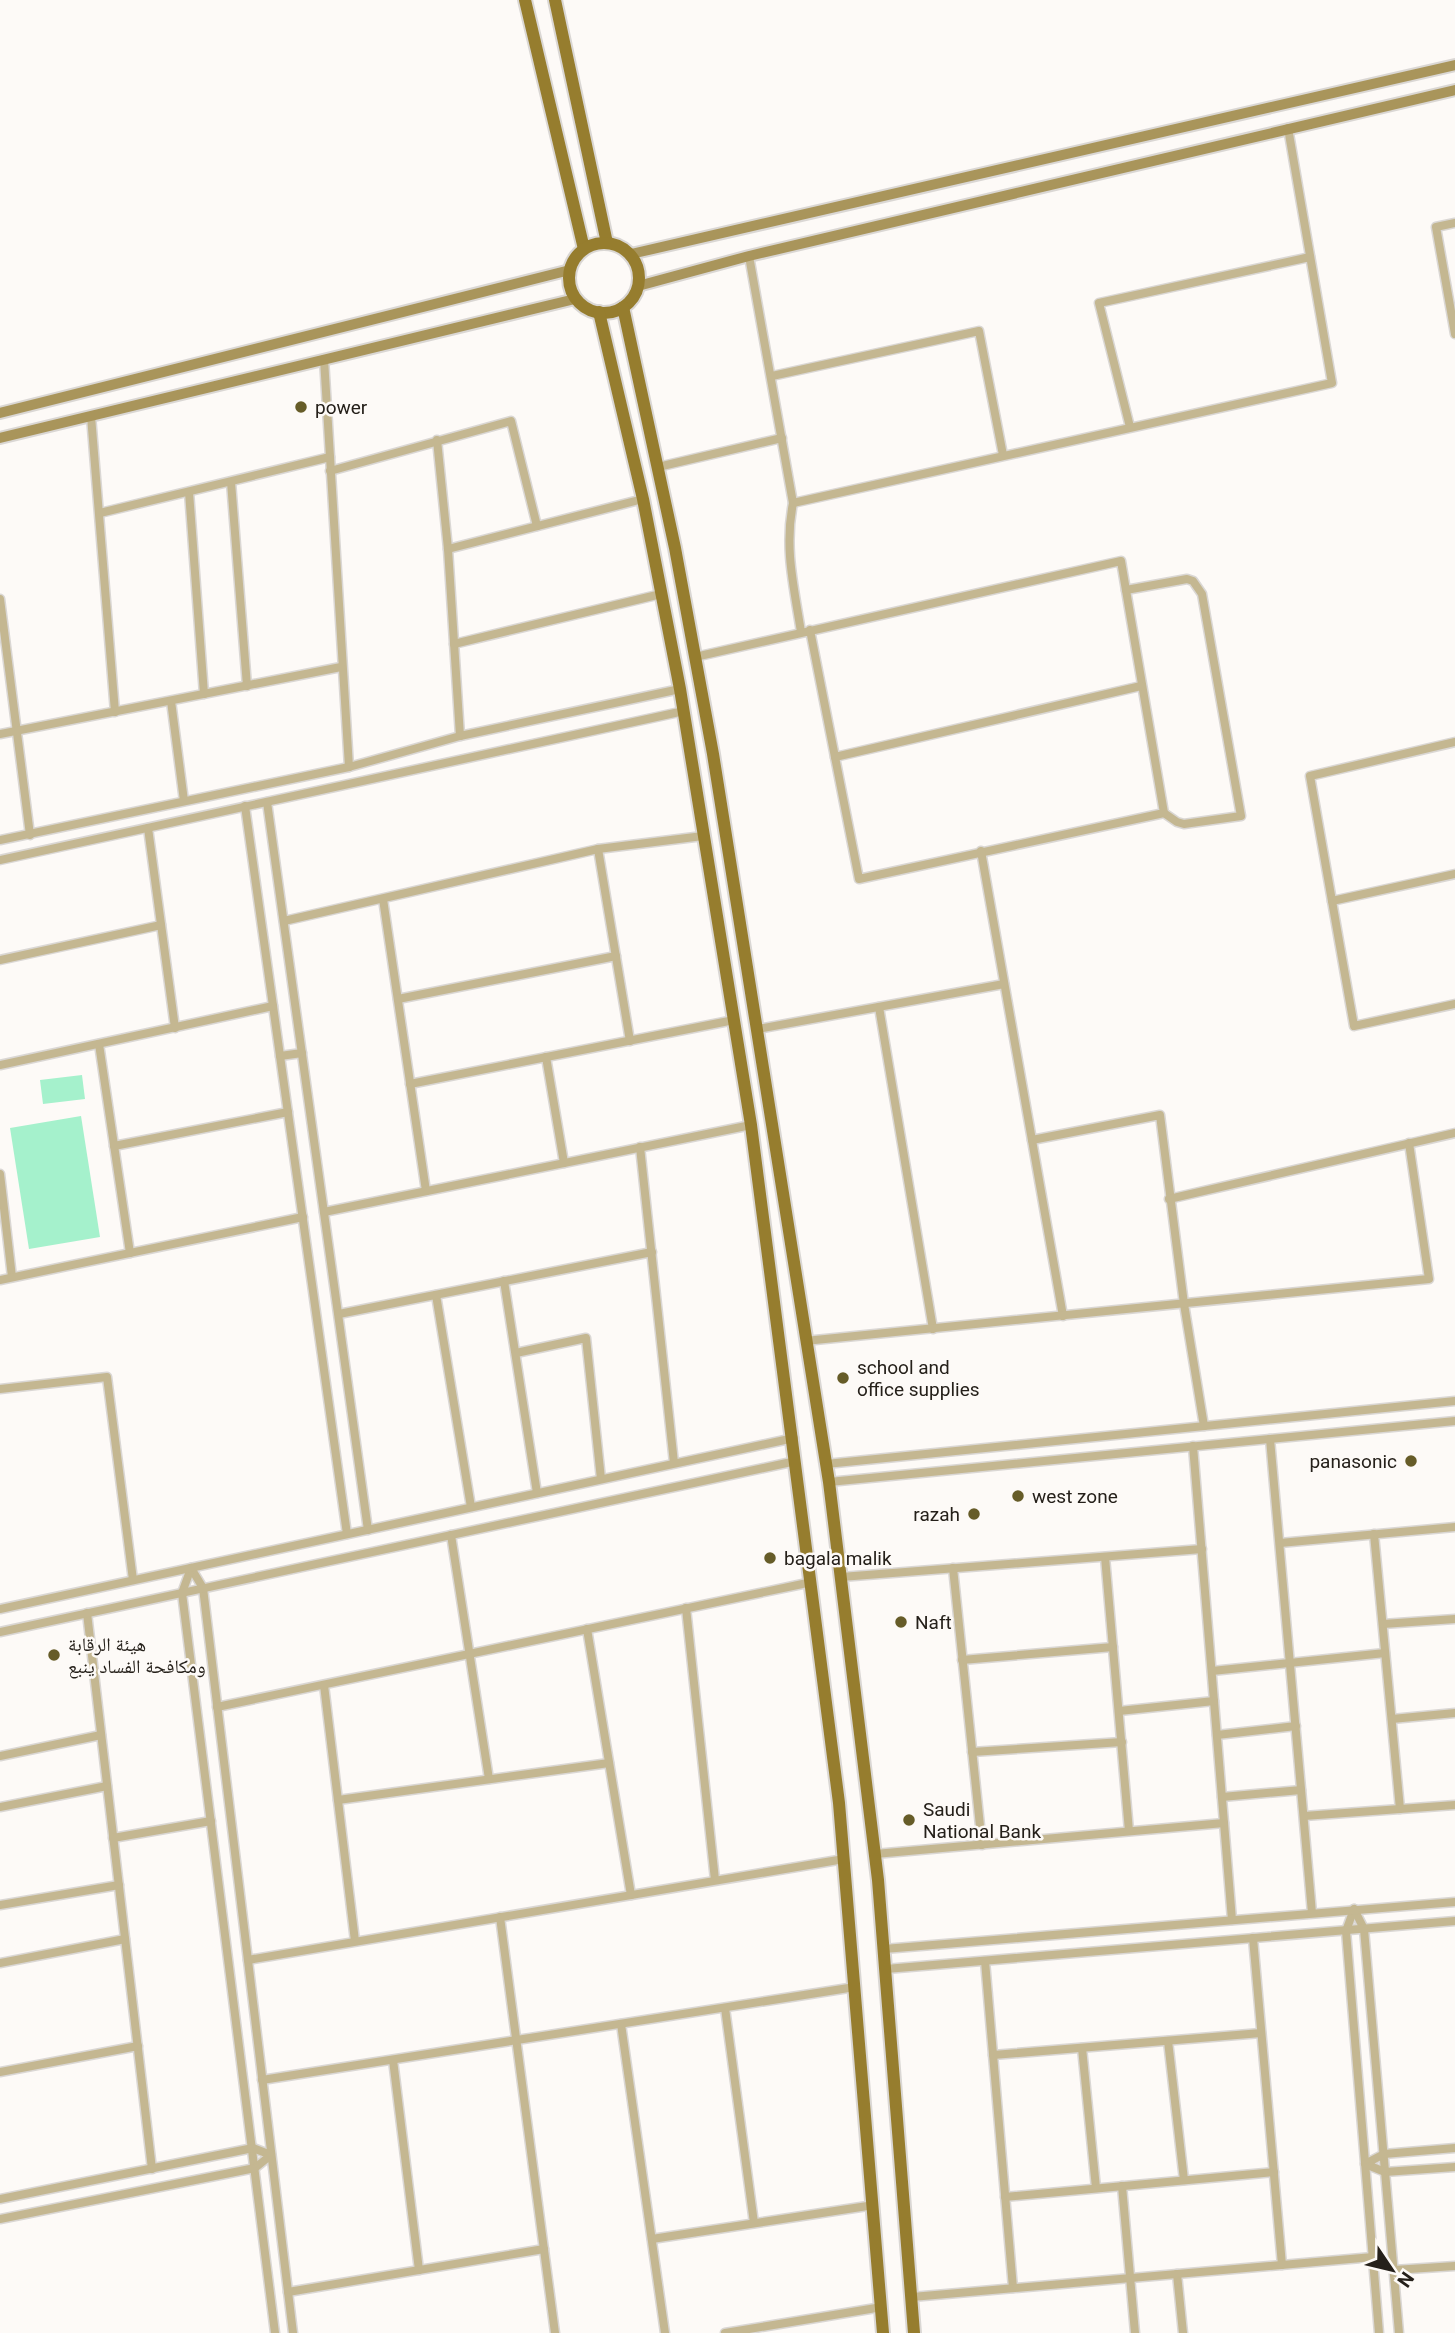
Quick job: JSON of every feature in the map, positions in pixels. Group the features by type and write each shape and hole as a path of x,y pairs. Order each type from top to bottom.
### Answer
{"main road":[{"path":"525,0 584,249"},
{"path":"555,0 607,243"},
{"path":"631,254 1455,65"},
{"path":"639,286 749,256 1455,90"},
{"path":"607,243 622,247 631,254 639,274 639,286 623,307 599,313 584,307 575,299 570,287 570,270 572,263 584,249 607,243"},
{"path":"0,413 570,270"},
{"path":"0,438 575,299"},
{"path":"623,307 695,657 758,1029 829,1482 875,1854 914,2333"},
{"path":"599,313 643,499 680,688 751,1125 839,1803 883,2333"}],"street":[{"path":"793,503 1332,383 1288,128"},
{"path":"1455,223 1436,227 1455,334"},
{"path":"749,256 793,503 788,529 788,550 835,757 859,879 1164,813"},
{"path":"1130,427 1099,303 1310,257"},
{"path":"772,376 979,331 1003,455"},
{"path":"324,359 349,766"},
{"path":"91,416 115,712"},
{"path":"330,471 510,421 537,526"},
{"path":"658,467 782,438"},
{"path":"437,440 448,549 460,736"},
{"path":"100,513 330,457"},
{"path":"231,482 247,686"},
{"path":"188,492 204,694"},
{"path":"448,549 643,499"},
{"path":"695,657 1121,561 1164,813 1184,824 1241,816 1202,594 1193,581 1187,579 1126,590"},
{"path":"454,644 662,594"},
{"path":"0,599 2,632 30,835"},
{"path":"0,734 341,667"},
{"path":"835,757 1141,686"},
{"path":"0,840 349,766 460,736 680,688"},
{"path":"171,701 184,801"},
{"path":"0,860 684,711"},
{"path":"1455,742 1310,776 1354,1026 1455,1004"},
{"path":"267,802 369,1530"},
{"path":"245,806 347,1534"},
{"path":"148,828 175,1028"},
{"path":"284,921 598,849 703,836"},
{"path":"598,849 630,1041"},
{"path":"981,851 1063,1316"},
{"path":"1332,901 1455,874"},
{"path":"383,898 426,1191"},
{"path":"0,960 161,925"},
{"path":"398,999 616,956"},
{"path":"758,1029 1004,984"},
{"path":"0,1065 273,1006"},
{"path":"879,1007 933,1329"},
{"path":"410,1084 734,1020"},
{"path":"99,1044 130,1253"},
{"path":"280,1056 302,1053"},
{"path":"546,1058 564,1163"},
{"path":"114,1146 288,1112"},
{"path":"1032,1140 1160,1115 1169,1199 1204,1426"},
{"path":"324,1212 751,1125"},
{"path":"1169,1199 1455,1133"},
{"path":"805,1341 1429,1279 1409,1143"},
{"path":"640,1147 674,1464"},
{"path":"0,1174 12,1277"},
{"path":"0,1280 303,1217"},
{"path":"339,1314 652,1252"},
{"path":"504,1281 537,1493"},
{"path":"436,1295 471,1507"},
{"path":"516,1353 586,1338 601,1479"},
{"path":"0,1389 107,1377 133,1580"},
{"path":"826,1464 1455,1401"},
{"path":"829,1482 1455,1421"},
{"path":"0,1609 793,1438"},
{"path":"1270,1439 1312,1913"},
{"path":"1193,1446 1232,1920"},
{"path":"0,1632 796,1461"},
{"path":"1280,1543 1455,1527"},
{"path":"1374,1534 1400,1809"},
{"path":"451,1535 489,1779"},
{"path":"841,1577 1202,1549"},
{"path":"1105,1557 1129,1832"},
{"path":"191,1568 203,1588 293,2333"},
{"path":"191,1568 182,1593 275,2333"},
{"path":"953,1568 982,1844"},
{"path":"217,1707 812,1582"},
{"path":"686,1608 715,1880"},
{"path":"87,1613 152,2169"},
{"path":"1382,1624 1455,1619"},
{"path":"587,1629 631,1895"},
{"path":"962,1660 1113,1647"},
{"path":"1212,1671 1385,1653"},
{"path":"324,1685 355,1941"},
{"path":"1119,1711 1214,1701"},
{"path":"1392,1718 1455,1713"},
{"path":"1217,1735 1296,1727"},
{"path":"0,1756 101,1735"},
{"path":"972,1752 1122,1742"},
{"path":"338,1800 609,1763"},
{"path":"0,1807 107,1786"},
{"path":"1222,1797 1301,1790"},
{"path":"1304,1816 1455,1805"},
{"path":"113,1838 211,1821"},
{"path":"875,1854 1224,1823"},
{"path":"247,1960 844,1858"},
{"path":"0,1905 119,1885"},
{"path":"884,1950 1455,1902"},
{"path":"1354,1909 1364,1929 1399,2333"},
{"path":"1354,1909 1346,1931 1379,2333"},
{"path":"500,1917 555,2333"},
{"path":"886,1969 1455,1922"},
{"path":"1253,1938 1282,2265"},
{"path":"0,1963 125,1939"},
{"path":"985,1961 1013,2288"},
{"path":"262,2080 855,1987"},
{"path":"725,2008 754,2223"},
{"path":"621,2024 665,2333"},
{"path":"993,2055 1261,2034"},
{"path":"1168,2041 1184,2180"},
{"path":"0,2072 138,2046"},
{"path":"1082,2048 1096,2189"},
{"path":"393,2060 419,2270"},
{"path":"0,2199 253,2148 271,2155"},
{"path":"1365,2164 1384,2154 1455,2148"},
{"path":"0,2218 255,2168 271,2155"},
{"path":"1365,2164 1385,2172 1455,2166"},
{"path":"1005,2197 1274,2172"},
{"path":"1122,2186 1135,2333"},
{"path":"652,2239 874,2205"},
{"path":"288,2292 544,2249"},
{"path":"912,2297 1373,2258"},
{"path":"1394,2270 1455,2266"},
{"path":"1177,2274 1183,2333"},
{"path":"725,2333 755,2330 882,2306"}],"green space":[{"path":"82,1075 85,1099 43,1104 40,1080"},
{"path":"81,1116 100,1237 29,1249 10,1128"}],"place":[{"name":"power","path":"301,407"},
{"name":"school and office supplies","path":"843,1378"},
{"name":"panasonic","path":"1411,1461"},
{"name":"west zone","path":"1018,1496"},
{"name":"razah","path":"974,1514"},
{"name":"bagala malik","path":"770,1558"},
{"name":"Naft","path":"901,1622"},
{"name":"هيئة الرقابة ومكافحة الفساد ينبع","path":"54,1655"},
{"name":"Saudi National Bank","path":"909,1820"}]}
